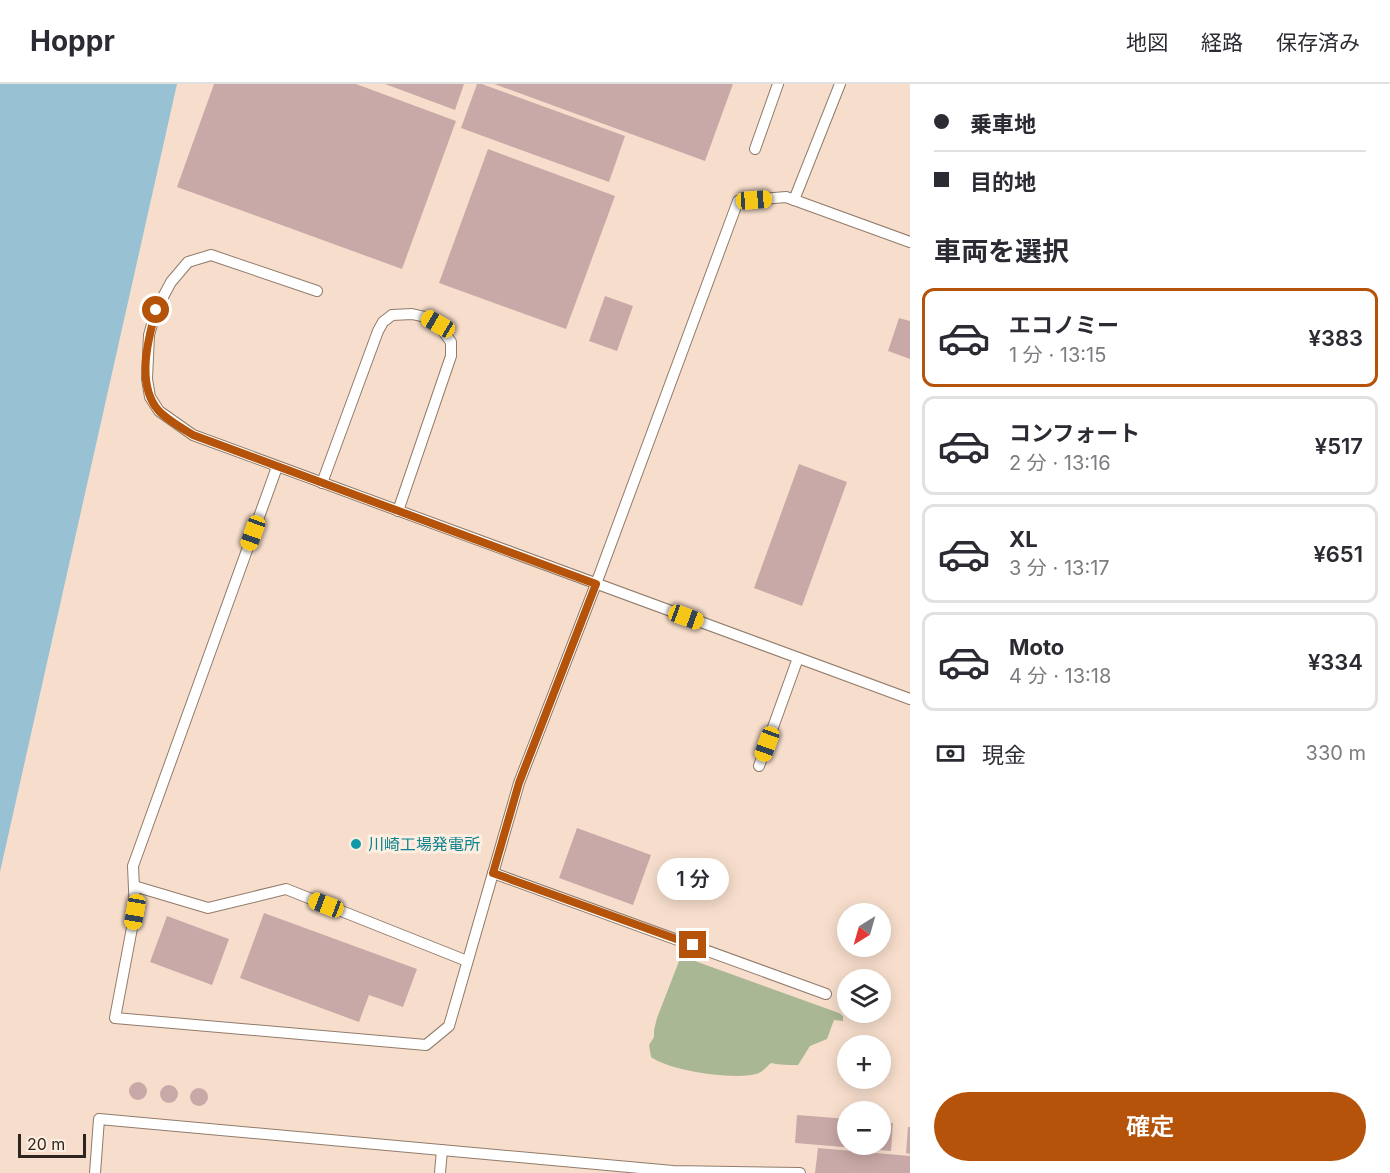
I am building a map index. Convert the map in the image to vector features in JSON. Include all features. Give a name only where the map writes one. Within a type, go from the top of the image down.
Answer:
[{"type":"lane","points":[[755,149],[778,84]]},
{"type":"lane","points":[[794,200],[840,84]]},
{"type":"lane","points":[[277,467],[133,866],[135,912],[115,1018],[426,1045],[449,1026],[519,783],[596,584],[738,201],[786,197],[910,242]]},
{"type":"lane","points":[[317,291],[211,255],[188,262],[171,282],[156,310],[149,335],[147,380],[150,397],[159,411],[193,435],[910,699]]},
{"type":"lane","points":[[322,483],[383,322],[393,315],[412,314],[426,317],[438,324],[451,342],[451,356],[398,511]]},
{"type":"lane","points":[[759,766],[798,658]]},
{"type":"lane","points":[[493,873],[826,994]]},
{"type":"lane","points":[[134,886],[208,908],[286,889],[467,961]]},
{"type":"lane","points":[[95,1173],[99,1119],[442,1150],[592,1168],[673,1172],[800,1173]]},
{"type":"lane","points":[[440,1173],[442,1150]]},
{"type":"green space","points":[[681,956],[837,1012],[837,1020],[834,1020],[827,1039],[810,1046],[798,1065],[771,1063],[763,1071],[746,1076],[718,1075],[687,1070],[651,1057],[649,1045],[654,1037],[657,1018]]},
{"type":"water","points":[[0,84],[177,84],[0,872]]},
{"type":"building","points":[[214,84],[356,84],[456,121],[402,269],[177,187]]},
{"type":"building","points":[[385,84],[464,84],[455,110]]},
{"type":"building","points":[[477,84],[625,136],[609,182],[461,128]]},
{"type":"building","points":[[494,84],[733,84],[705,161]]},
{"type":"building","points":[[488,149],[615,196],[566,329],[439,283]]},
{"type":"building","points":[[605,296],[633,306],[617,351],[589,341]]},
{"type":"building","points":[[899,318],[910,321],[910,359],[888,351]]},
{"type":"building","points":[[799,464],[847,482],[802,606],[754,588]]},
{"type":"building","points":[[577,828],[651,855],[633,905],[559,878]]},
{"type":"building","points":[[264,913],[417,969],[403,1007],[369,995],[359,1022],[240,978]]},
{"type":"building","points":[[167,916],[229,939],[212,985],[150,962]]},
{"type":"building","points":[[134,1082],[142,1082],[147,1087],[145,1098],[134,1100],[129,1095],[129,1087]]},
{"type":"building","points":[[165,1085],[173,1085],[178,1090],[176,1101],[165,1103],[160,1098],[160,1090]]},
{"type":"building","points":[[195,1088],[203,1088],[208,1093],[206,1104],[195,1106],[190,1101],[190,1093]]},
{"type":"building","points":[[797,1115],[837,1118],[837,1146],[795,1143]]},
{"type":"building","points":[[891,1123],[893,1123],[891,1151]]},
{"type":"building","points":[[908,1127],[910,1127],[910,1154],[906,1153]]},
{"type":"building","points":[[818,1148],[837,1150],[837,1155],[910,1156],[910,1173],[815,1173]]},
{"type":"place","name":"川崎工場発電所","points":[[356,844]]},
{"type":"route","points":[[156,310],[149,335],[147,358],[150,397],[159,411],[193,435],[596,584],[519,783],[493,873],[693,945]]}]
